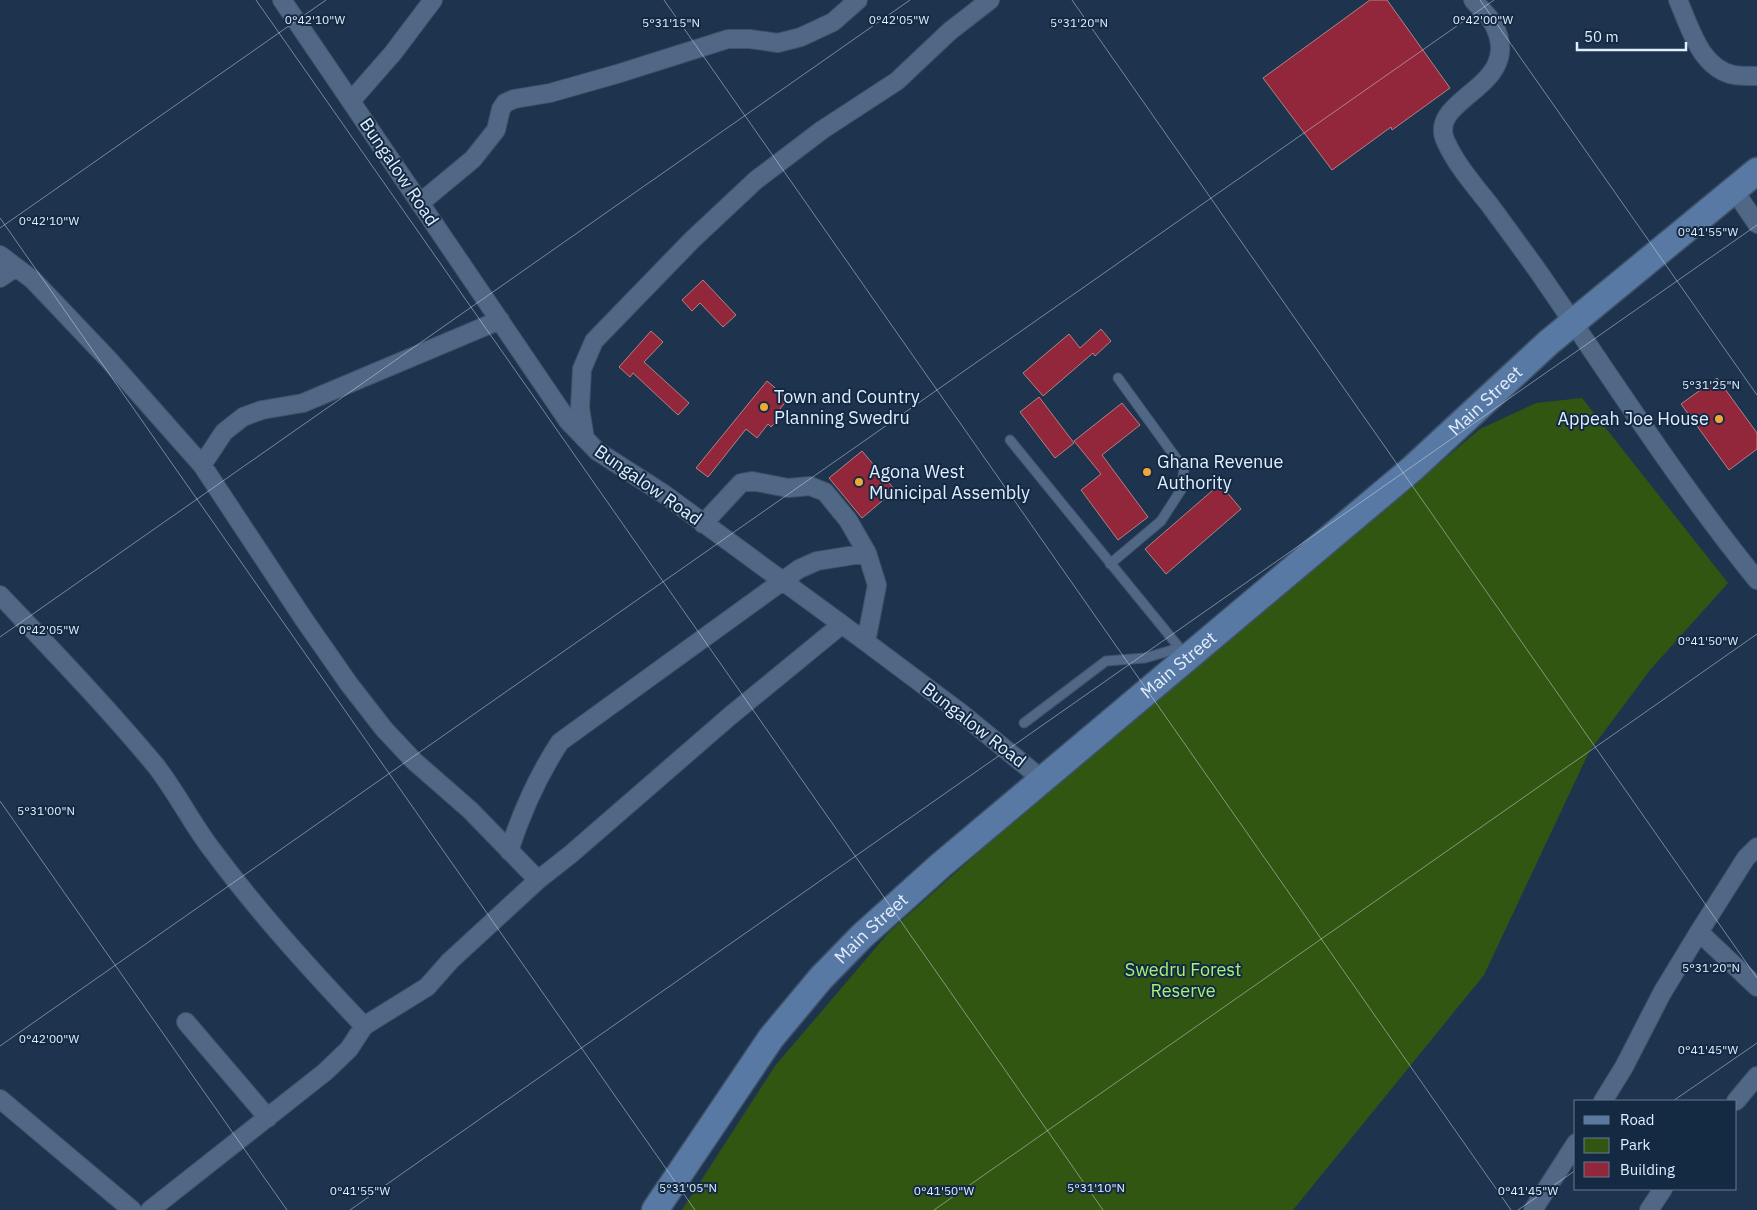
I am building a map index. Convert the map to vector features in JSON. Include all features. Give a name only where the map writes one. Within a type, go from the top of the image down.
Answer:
[{"type":"main road","name":"Main Street","points":[[655,1210],[771,1038],[821,978],[862,936],[933,872],[1043,780],[1183,653],[1259,600],[1413,468],[1548,343],[1574,324],[1757,171]]},
{"type":"street","name":"Bungalow Road","points":[[282,0],[568,421],[585,439],[597,451],[624,467],[866,642],[961,713],[1043,780]]},
{"type":"street","points":[[351,101],[393,53],[433,0]]},
{"type":"street","points":[[420,203],[473,159],[496,130],[501,109],[505,103],[514,99],[550,93],[617,74],[728,39],[750,39],[778,43],[800,37],[834,22],[858,0]]},
{"type":"street","points":[[1473,0],[1492,22],[1500,40],[1501,55],[1496,70],[1450,112],[1442,125],[1445,140],[1465,173],[1517,242],[1633,411],[1757,580]]},
{"type":"street","points":[[1678,0],[1698,47],[1713,64],[1733,75],[1757,76]]},
{"type":"street","points":[[585,439],[580,408],[582,369],[594,341],[692,240],[756,180],[822,130],[897,81],[983,2]]},
{"type":"street","points":[[1734,190],[1757,224]]},
{"type":"street","points":[[0,255],[33,280],[103,354],[202,465],[303,618],[384,728],[414,761],[470,810],[538,880]]},
{"type":"street","points":[[0,278],[15,268]]},
{"type":"street","points":[[202,465],[224,432],[243,417],[262,410],[303,402],[500,320]]},
{"type":"street","points":[[703,524],[741,483],[752,481],[788,488],[810,486],[825,492],[848,520],[867,552],[877,585],[866,642]]},
{"type":"street","points":[[509,850],[522,813],[540,772],[560,742],[799,570],[817,561],[867,552]]},
{"type":"street","points":[[0,595],[116,720],[151,761],[207,844],[240,887],[300,958],[364,1026]]},
{"type":"street","points":[[150,1210],[325,1072],[349,1049],[364,1026],[427,987],[450,961],[538,880],[571,854],[730,716],[841,625]]},
{"type":"street","points":[[1604,1100],[1624,1067],[1662,993],[1746,858],[1757,847]]},
{"type":"street","points":[[1699,932],[1757,988]]},
{"type":"street","points":[[186,1022],[268,1118]]},
{"type":"street","points":[[1737,1100],[1757,1076]]},
{"type":"street","points":[[0,1099],[132,1210]]},
{"type":"street","points":[[1533,1210],[1574,1146]]},
{"type":"street","points":[[1649,1210],[1662,1190]]},
{"type":"lane","points":[[1110,564],[1161,521],[1181,490],[1184,470],[1118,378]]},
{"type":"lane","points":[[1010,440],[1183,653]]},
{"type":"lane","points":[[1024,723],[1106,661],[1183,653]]},
{"type":"green space","name":"Swedru Forest Reserve","points":[[1582,398],[1728,583],[1650,670],[1589,752],[1484,975],[1293,1210],[682,1210],[775,1066],[890,931],[989,843],[1480,429],[1536,403]]},
{"type":"building","points":[[1370,0],[1387,0],[1450,88],[1392,130],[1391,127],[1332,170],[1263,78]]},
{"type":"building","points":[[703,280],[736,315],[723,327],[700,303],[692,311],[682,300]]},
{"type":"building","points":[[1101,329],[1111,341],[1095,356],[1093,353],[1043,396],[1023,373],[1069,334],[1080,348]]},
{"type":"building","points":[[651,331],[663,342],[644,362],[689,403],[678,415],[633,373],[630,377],[619,367]]},
{"type":"building","name":"Appeah Joe House","points":[[1717,378],[1757,433],[1757,449],[1729,470],[1681,404]]},
{"type":"building","name":"Town and Country Planning Swedru","points":[[767,381],[788,399],[775,415],[779,418],[771,427],[768,424],[757,438],[746,429],[708,477],[696,468]]},
{"type":"building","points":[[1039,397],[1074,443],[1055,458],[1020,412]]},
{"type":"building","points":[[1122,403],[1140,425],[1102,455],[1148,517],[1118,540],[1081,490],[1101,474],[1074,441]]},
{"type":"building","points":[[862,451],[895,490],[862,518],[829,478]]},
{"type":"building","points":[[1220,484],[1241,509],[1166,574],[1145,549]]},
{"type":"place","name":"Town and Country Planning Swedru","points":[[764,407]]},
{"type":"place","name":"Appeah Joe House","points":[[1719,419]]},
{"type":"place","name":"Ghana Revenue Authority","points":[[1147,472]]},
{"type":"place","name":"Agona West Municipal Assembly","points":[[859,482]]}]
